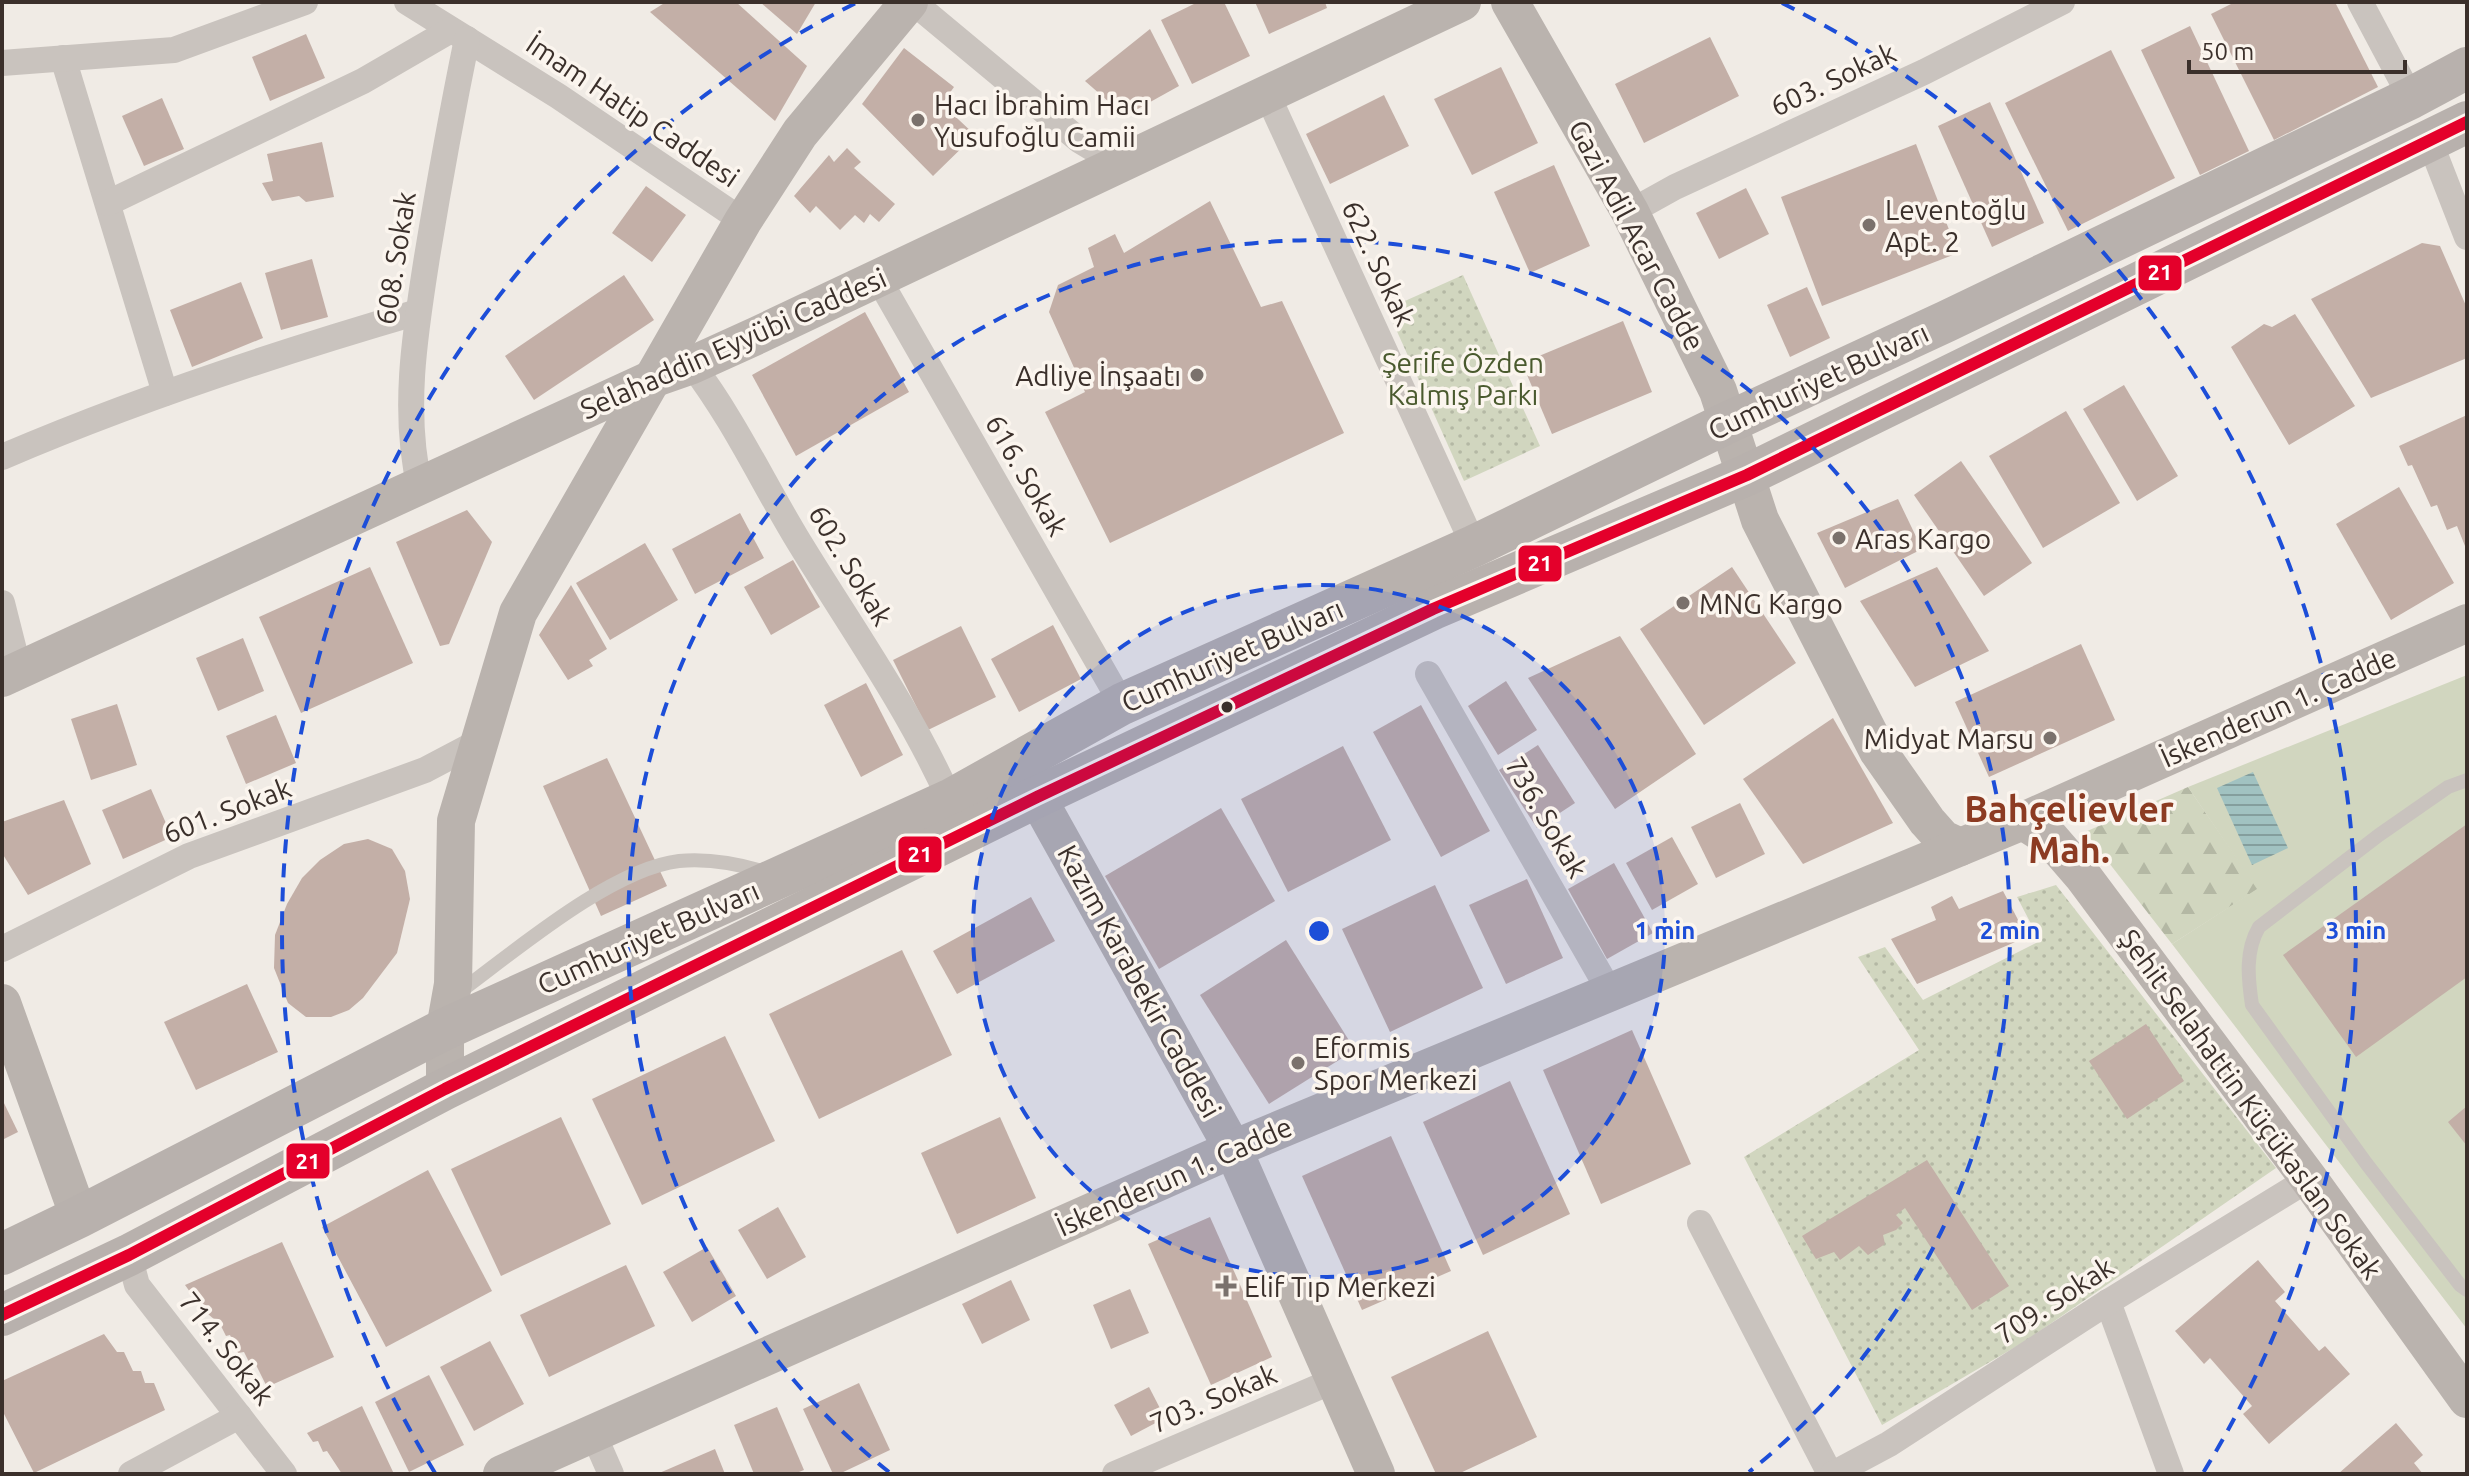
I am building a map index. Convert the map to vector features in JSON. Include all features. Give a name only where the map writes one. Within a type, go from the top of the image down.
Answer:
[{"type":"main road","name":"Cumhuriyet Bulvarı","points":[[2,1254],[79,1217],[448,1014],[781,877],[950,800],[1122,704],[1474,546],[2411,98],[2467,68]]},
{"type":"main road","name":"Cumhuriyet Bulvarı","points":[[2,1315],[129,1255],[445,1089],[1037,797],[1433,609],[1747,475],[2467,122]]},
{"type":"street","points":[[2,63],[174,50],[305,2]]},
{"type":"street","name":"İmam Hatip Caddesi","points":[[407,2],[558,96],[743,221]]},
{"type":"street","points":[[445,1089],[448,1014],[453,984],[456,821],[518,613],[743,221],[800,133],[911,2],[1079,140],[1119,164]]},
{"type":"street","name":"Selahaddin Eyyübi Caddesi","points":[[10,674],[652,379],[692,365],[1462,2]]},
{"type":"street","name":"Gazi Adil Acar Cadde","points":[[1510,2],[1630,212],[1718,391],[1747,475]]},
{"type":"street","name":"603. Sokak","points":[[1630,212],[1675,187],[1924,72],[2062,2]]},
{"type":"street","points":[[2360,2],[2411,98]]},
{"type":"street","points":[[108,203],[459,34]]},
{"type":"street","name":"608. Sokak","points":[[420,488],[412,454],[413,348],[459,34]]},
{"type":"street","points":[[63,58],[165,393]]},
{"type":"street","name":"622. Sokak","points":[[1267,94],[1474,546]]},
{"type":"street","points":[[2430,142],[2467,237]]},
{"type":"street","name":"616. Sokak","points":[[878,278],[1122,704]]},
{"type":"street","points":[[2,457],[86,421],[165,393],[309,344],[418,312]]},
{"type":"street","name":"602. Sokak","points":[[692,365],[715,395],[797,538],[931,757],[950,800]]},
{"type":"street","points":[[1747,475],[1760,520],[1878,751],[1927,821],[1943,839],[1960,847]]},
{"type":"street","points":[[2,603],[10,674]]},
{"type":"street","name":"İskenderun 1. Cadde","points":[[502,1474],[1233,1149],[2023,821],[2467,623]]},
{"type":"street","name":"736. Sokak","points":[[1428,674],[1610,992]]},
{"type":"street","name":"601. Sokak","points":[[2,949],[189,856],[425,770],[480,741]]},
{"type":"street","name":"Kazım Karabekir Caddesi","points":[[1037,797],[1233,1149],[1376,1474]]},
{"type":"street","name":"Şehit Selahattin Küçükaslan Sokak","points":[[2023,821],[2050,838],[2082,875],[2309,1179],[2467,1399]]},
{"type":"street","points":[[2,1003],[79,1217]]},
{"type":"street","name":"709. Sokak","points":[[1831,1474],[1889,1444],[2108,1302],[2309,1179]]},
{"type":"street","points":[[1700,1223],[1831,1474]]},
{"type":"street","name":"714. Sokak","points":[[129,1255],[137,1285],[284,1474]]},
{"type":"street","points":[[2108,1302],[2171,1474]]},
{"type":"street","name":"703. Sokak","points":[[1115,1474],[1335,1380]]},
{"type":"street","points":[[131,1474],[239,1416]]},
{"type":"street","points":[[593,1433],[611,1474]]},
{"type":"lane","points":[[2467,780],[2448,787],[2379,835],[2259,927],[2250,942],[2248,980],[2252,1005],[2375,1175],[2467,1290]]},
{"type":"lane","points":[[448,1014],[568,912],[626,878],[677,861],[737,863],[781,877]]},
{"type":"green space","name":"Şerife Özden Kalmış Parkı","points":[[1463,275],[1540,446],[1464,481],[1387,309]]},
{"type":"green space","points":[[2467,675],[2467,1329],[2172,944],[2257,889],[2188,787]]},
{"type":"green space","points":[[2188,787],[2258,889],[2172,944],[2085,832]]},
{"type":"green space","points":[[2056,885],[2276,1168],[2024,1342],[1882,1425],[1744,1157],[1919,1050],[1858,957],[1885,947],[1923,1000],[2040,941],[2017,897]]},
{"type":"water","points":[[2253,772],[2288,848],[2252,865],[2217,788]]},
{"type":"building","points":[[666,2],[736,2],[807,66],[775,121],[650,12]]},
{"type":"building","points":[[760,2],[816,2],[797,34]]},
{"type":"building","points":[[1198,2],[1224,2],[1250,56],[1192,84],[1161,20]]},
{"type":"building","points":[[1255,2],[1325,2],[1327,8],[1269,34]]},
{"type":"building","points":[[2235,2],[2335,2],[2378,87],[2274,140],[2211,14]]},
{"type":"building","points":[[2190,26],[2249,151],[2200,175],[2141,50]]},
{"type":"building","points":[[1150,29],[1179,86],[1125,116],[1085,81]]},
{"type":"building","points":[[306,34],[325,78],[270,101],[252,57]]},
{"type":"building","points":[[1710,37],[1739,96],[1644,143],[1615,84]]},
{"type":"building","name":"Hacı İbrahim Hacı Yusufoğlu Camii","points":[[904,48],[954,87],[942,104],[975,135],[933,176],[862,104]]},
{"type":"building","points":[[2111,50],[2175,178],[2068,231],[2005,103]]},
{"type":"building","points":[[1501,67],[1538,143],[1472,175],[1434,99]]},
{"type":"building","points":[[1384,95],[1409,146],[1330,184],[1306,134]]},
{"type":"building","points":[[162,98],[184,149],[144,166],[122,116]]},
{"type":"building","points":[[1990,102],[2044,223],[1992,247],[1938,126]]},
{"type":"building","points":[[322,142],[334,197],[306,202],[299,196],[272,201],[262,183],[273,181],[267,154]]},
{"type":"building","name":"Leventoğlu Apt. 2","points":[[1916,144],[1958,253],[1822,306],[1781,197]]},
{"type":"building","points":[[847,148],[861,162],[854,168],[895,204],[879,222],[870,214],[864,223],[855,215],[840,230],[816,206],[810,213],[794,196],[829,155],[834,162]]},
{"type":"building","points":[[1554,165],[1590,246],[1530,273],[1494,192]]},
{"type":"building","points":[[646,186],[686,215],[652,262],[612,233]]},
{"type":"building","points":[[1746,188],[1769,234],[1719,259],[1696,213]]},
{"type":"building","name":"Adliye İnşaatı","points":[[1210,201],[1261,307],[1282,301],[1344,433],[1110,543],[1045,412],[1085,392],[1049,312],[1058,285],[1094,267],[1088,248],[1115,234],[1124,253]]},
{"type":"building","points":[[2422,243],[2440,246],[2467,308],[2467,358],[2371,398],[2311,299]]},
{"type":"building","points":[[312,259],[328,317],[281,330],[265,273]]},
{"type":"building","points":[[624,275],[654,320],[534,400],[505,356]]},
{"type":"building","points":[[241,282],[263,338],[192,367],[170,310]]},
{"type":"building","points":[[1807,287],[1830,338],[1790,357],[1767,305]]},
{"type":"building","points":[[865,312],[909,392],[796,456],[752,375]]},
{"type":"building","points":[[2295,314],[2355,406],[2289,445],[2231,347],[2264,324],[2272,327]]},
{"type":"building","points":[[1623,321],[1652,392],[1552,434],[1522,363]]},
{"type":"building","points":[[2124,385],[2178,476],[2137,501],[2083,409]]},
{"type":"building","points":[[2066,411],[2120,503],[2043,548],[1989,456]]},
{"type":"building","points":[[2467,415],[2467,551],[2457,526],[2447,530],[2437,505],[2431,507],[2412,465],[2408,466],[2399,446]]},
{"type":"building","points":[[1961,461],[2032,563],[1984,596],[1914,495]]},
{"type":"building","points":[[2399,487],[2454,583],[2391,620],[2336,524]]},
{"type":"building","points":[[1898,499],[1922,549],[1845,588],[1817,533]]},
{"type":"building","points":[[467,510],[492,542],[449,644],[440,646],[396,542]]},
{"type":"building","points":[[740,513],[764,558],[695,594],[672,549]]},
{"type":"building","points":[[645,543],[678,600],[610,640],[576,583]]},
{"type":"building","points":[[793,560],[820,607],[771,635],[744,587]]},
{"type":"building","points":[[370,567],[413,663],[301,713],[259,617]]},
{"type":"building","points":[[1732,567],[1796,663],[1704,725],[1640,629]]},
{"type":"building","points":[[1937,567],[1989,651],[1915,687],[1860,601]]},
{"type":"building","points":[[571,585],[607,649],[589,660],[593,666],[568,680],[539,635]]},
{"type":"building","points":[[1053,625],[1081,679],[1019,712],[991,659]]},
{"type":"building","points":[[961,626],[996,697],[928,730],[893,660]]},
{"type":"building","points":[[1620,636],[1696,754],[1615,809],[1528,678]]},
{"type":"building","points":[[243,638],[264,691],[218,711],[196,658]]},
{"type":"building","points":[[2081,644],[2115,720],[1989,777],[1955,702]]},
{"type":"building","points":[[1506,681],[1537,730],[1498,755],[1468,706]]},
{"type":"building","points":[[866,683],[903,755],[861,777],[824,705]]},
{"type":"building","points":[[117,704],[137,765],[91,780],[71,719]]},
{"type":"building","points":[[1421,705],[1490,831],[1441,857],[1373,732]]},
{"type":"building","points":[[276,715],[296,763],[246,784],[226,736]]},
{"type":"building","points":[[1833,718],[1893,823],[1803,864],[1743,779]]},
{"type":"building","points":[[1538,745],[1575,803],[1537,828],[1499,770]]},
{"type":"building","points":[[1343,746],[1391,840],[1288,892],[1241,799]]},
{"type":"building","points":[[607,758],[667,886],[601,916],[543,786]]},
{"type":"building","points":[[151,789],[172,837],[123,859],[102,810]]},
{"type":"building","points":[[64,800],[91,864],[28,895],[2,853],[2,822]]},
{"type":"building","points":[[1740,803],[1765,854],[1716,878],[1691,827]]},
{"type":"building","points":[[1221,808],[1275,901],[1159,969],[1105,876]]},
{"type":"building","points":[[2467,824],[2467,977],[2356,1057],[2283,955]]},
{"type":"building","points":[[1672,837],[1698,884],[1652,910],[1626,863]]},
{"type":"building","points":[[368,839],[392,849],[405,871],[410,899],[397,953],[363,998],[349,1010],[331,1017],[306,1017],[288,1003],[274,968],[275,935],[287,904],[302,878],[320,860],[344,844]]},
{"type":"building","points":[[1614,863],[1653,933],[1607,959],[1568,889]]},
{"type":"building","points":[[1527,879],[1563,958],[1506,984],[1469,905]]},
{"type":"building","points":[[1435,885],[1483,988],[1390,1032],[1342,929]]},
{"type":"building","points":[[2003,891],[2027,937],[1917,984],[1891,939],[1936,920],[1931,907],[1952,896],[1959,909]]},
{"type":"building","points":[[1031,897],[1055,941],[957,994],[933,951]]},
{"type":"building","points":[[1286,940],[1355,1050],[1269,1104],[1200,995]]},
{"type":"building","points":[[902,950],[952,1055],[819,1119],[769,1014]]},
{"type":"building","points":[[247,984],[278,1052],[196,1090],[164,1022]]},
{"type":"building","points":[[2146,1024],[2184,1081],[2127,1119],[2089,1061]]},
{"type":"building","points":[[1632,1030],[1691,1164],[1601,1204],[1543,1070]]},
{"type":"building","points":[[725,1036],[775,1141],[642,1205],[592,1099]]},
{"type":"building","points":[[1510,1081],[1570,1214],[1483,1255],[1423,1122]]},
{"type":"building","points":[[2,1099],[18,1132],[2,1140]]},
{"type":"building","points":[[2467,1106],[2467,1146],[2448,1122]]},
{"type":"building","points":[[561,1117],[611,1224],[501,1276],[451,1169]]},
{"type":"building","points":[[1000,1117],[1036,1198],[957,1234],[921,1153]]},
{"type":"building","points":[[1391,1136],[1451,1271],[1362,1310],[1302,1176]]},
{"type":"building","points":[[1927,1160],[2009,1286],[1972,1310],[1905,1208],[1896,1215],[1903,1223],[1896,1230],[1883,1235],[1885,1244],[1868,1255],[1859,1246],[1840,1260],[1834,1252],[1816,1259],[1802,1236]]},
{"type":"building","points":[[428,1170],[492,1291],[386,1347],[322,1227]]},
{"type":"building","points":[[778,1207],[806,1257],[767,1279],[738,1230]]},
{"type":"building","points":[[1210,1217],[1272,1357],[1211,1385],[1148,1244]]},
{"type":"building","points":[[282,1242],[334,1357],[267,1387],[256,1365],[252,1368],[244,1352],[238,1353],[230,1335],[226,1336],[220,1324],[203,1310],[185,1285]]},
{"type":"building","points":[[707,1247],[736,1296],[692,1322],[663,1272]]},
{"type":"building","points":[[2258,1260],[2285,1292],[2275,1301],[2319,1351],[2325,1346],[2350,1374],[2269,1444],[2243,1414],[2252,1406],[2210,1358],[2204,1364],[2175,1331]]},
{"type":"building","points":[[626,1265],[655,1326],[549,1377],[520,1315]]},
{"type":"building","points":[[1011,1280],[1030,1320],[982,1344],[962,1304]]},
{"type":"building","points":[[1130,1289],[1149,1333],[1111,1349],[1093,1305]]},
{"type":"building","points":[[1488,1331],[1537,1437],[1458,1474],[1436,1474],[1391,1377]]},
{"type":"building","points":[[104,1334],[117,1352],[124,1352],[133,1371],[141,1371],[145,1383],[154,1383],[165,1410],[34,1473],[2,1410],[2,1381]]},
{"type":"building","points":[[490,1341],[524,1404],[474,1431],[440,1367]]},
{"type":"building","points":[[429,1375],[464,1445],[409,1472],[375,1402]]},
{"type":"building","points":[[859,1383],[890,1450],[833,1474],[803,1409]]},
{"type":"building","points":[[1149,1387],[1165,1418],[1131,1436],[1114,1405]]},
{"type":"building","points":[[362,1406],[394,1474],[342,1474],[327,1451],[323,1452],[318,1441],[313,1442],[307,1433]]},
{"type":"building","points":[[777,1407],[804,1470],[794,1474],[754,1474],[734,1425]]},
{"type":"building","points":[[2396,1423],[2423,1455],[2414,1463],[2423,1474],[2338,1474]]},
{"type":"building","points":[[715,1449],[725,1474],[657,1474]]},
{"type":"transit line","name":"21","points":[[2,1315],[129,1255],[445,1089],[1037,797],[1433,609],[1747,475],[2467,122]]},
{"type":"place","name":"Hacı İbrahim Hacı Yusufoğlu Camii","points":[[918,120]]},
{"type":"place","name":"Leventoğlu Apt. 2","points":[[1869,225]]},
{"type":"place","name":"Adliye İnşaatı","points":[[1197,375]]},
{"type":"place","name":"Aras Kargo","points":[[1839,538]]},
{"type":"place","name":"MNG Kargo","points":[[1683,603]]},
{"type":"place","name":"Midyat Marsu","points":[[2050,738]]},
{"type":"place","name":"Eformis Spor Merkezi","points":[[1298,1063]]},
{"type":"place","name":"Elif Tıp Merkezi","points":[[1226,1286]]},
{"type":"district","name":"Bahçelievler Mah.","points":[[2069,828]]}]
